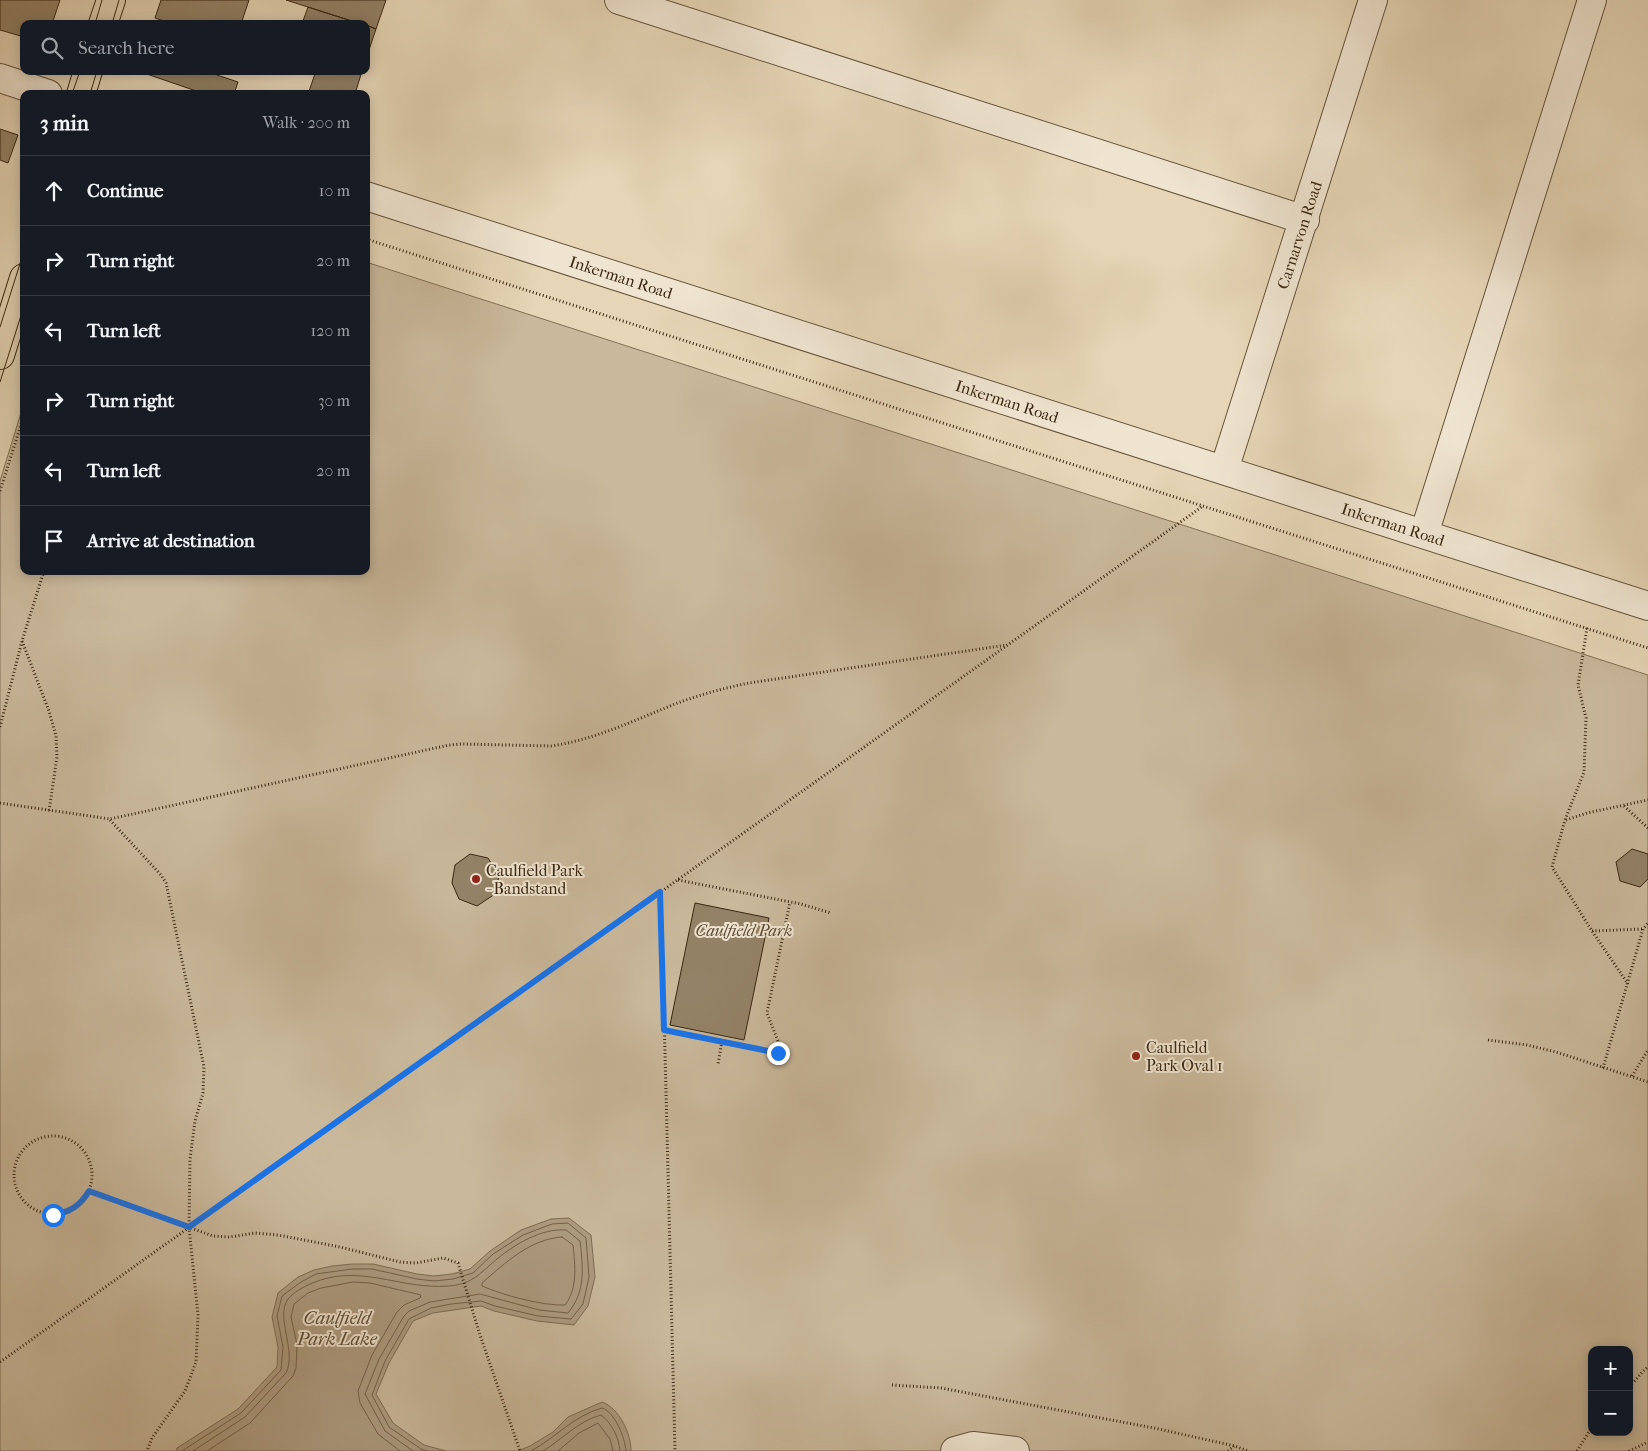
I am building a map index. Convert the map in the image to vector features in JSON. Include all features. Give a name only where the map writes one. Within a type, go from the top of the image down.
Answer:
[{"type":"main road","points":[[104,20],[111,0]]},
{"type":"main road","points":[[82,90],[87,75]]},
{"type":"main road","points":[[0,355],[20,291]]},
{"type":"street","points":[[619,0],[1305,220]]},
{"type":"street","name":"Carnarvon Road","points":[[1224,470],[1305,220],[1373,0]]},
{"type":"street","points":[[1424,534],[1592,0]]},
{"type":"street","points":[[0,78],[36,90]]},
{"type":"street","name":"Inkerman Road","points":[[370,197],[1648,606]]},
{"type":"street","points":[[955,1451],[973,1446],[1015,1451]]},
{"type":"path","points":[[370,240],[1648,648]]},
{"type":"path","points":[[0,491],[20,428]]},
{"type":"path","points":[[0,1362],[1203,506]]},
{"type":"path","points":[[0,727],[22,641],[43,575]]},
{"type":"path","points":[[1587,628],[1578,685],[1586,718],[1584,772],[1565,820],[1552,867],[1628,984]]},
{"type":"path","points":[[22,641],[49,711],[56,736],[57,757],[49,811]]},
{"type":"path","points":[[0,803],[110,820],[449,745],[551,746],[563,744],[628,724],[677,703],[749,682],[1008,645]]},
{"type":"path","points":[[1565,820],[1587,813],[1648,800]]},
{"type":"path","points":[[1623,805],[1648,828]]},
{"type":"path","points":[[110,820],[161,875],[166,883],[202,1056],[204,1080],[203,1093],[195,1121],[190,1159],[189,1227],[198,1307],[196,1362],[185,1391],[152,1438],[148,1451]]},
{"type":"path","points":[[678,880],[831,912]]},
{"type":"path","points":[[660,892],[675,1451]]},
{"type":"path","points":[[664,1030],[778,1053],[780,1046],[767,1013],[790,902]]},
{"type":"path","points":[[1603,1068],[1643,929],[1648,923]]},
{"type":"path","points":[[1592,931],[1643,929]]},
{"type":"path","points":[[1488,1040],[1527,1045],[1556,1052],[1648,1082]]},
{"type":"path","points":[[718,1064],[722,1041]]},
{"type":"path","points":[[1632,1076],[1648,1050]]},
{"type":"path","points":[[59,1136],[72,1140],[83,1149],[90,1161],[93,1174],[89,1191],[77,1207],[53,1215],[41,1213],[30,1207],[22,1198],[15,1181],[16,1163],[22,1151],[33,1142],[45,1137],[59,1136]]},
{"type":"path","points":[[89,1191],[213,1236],[230,1237],[255,1233],[278,1235],[340,1247],[400,1262],[416,1263],[443,1258],[458,1264],[520,1451]]},
{"type":"path","points":[[1633,1383],[1640,1373],[1648,1367]]},
{"type":"path","points":[[892,1385],[941,1388],[1154,1428],[1234,1446],[1248,1451]]},
{"type":"path","points":[[1577,1451],[1588,1433]]},
{"type":"path","points":[[1629,1451],[1648,1442]]},
{"type":"path","points":[[1228,1451],[1234,1446]]},
{"type":"green space","name":"Caulfield Park","points":[[370,263],[1648,675],[1648,1451],[0,1451],[0,481],[20,416],[20,575],[370,575]]},
{"type":"water","name":"Caulfield Park Lake","points":[[569,1218],[591,1235],[595,1277],[588,1306],[574,1325],[537,1321],[481,1306],[433,1313],[413,1321],[389,1363],[376,1394],[393,1423],[424,1445],[446,1451],[176,1451],[177,1448],[238,1409],[277,1367],[278,1347],[272,1317],[278,1293],[298,1277],[314,1270],[352,1264],[373,1264],[434,1276],[452,1274],[470,1269],[490,1251],[521,1230],[551,1219]]},
{"type":"water","points":[[602,1402],[619,1415],[629,1437],[631,1451],[518,1451],[553,1432],[568,1417]]},
{"type":"building","points":[[0,0],[60,0],[53,20],[20,20],[20,36],[0,30]]},
{"type":"building","points":[[161,0],[249,0],[242,20],[161,20],[155,18]]},
{"type":"building","points":[[286,0],[386,0],[376,29],[370,27],[370,20],[348,20]]},
{"type":"building","points":[[308,7],[349,20],[303,20]]},
{"type":"building","points":[[370,27],[376,29],[370,47]]},
{"type":"building","points":[[150,75],[217,75],[238,82],[235,90],[193,90]]},
{"type":"building","points":[[315,75],[361,75],[356,90],[309,90]]},
{"type":"building","points":[[0,129],[18,135],[8,163],[0,160]]},
{"type":"building","points":[[1632,849],[1648,854],[1648,879],[1640,887],[1620,881],[1616,862]]},
{"type":"building","name":"Caulfield Park - Bandstand","points":[[470,854],[488,858],[499,876],[495,894],[477,906],[459,899],[452,883],[455,865]]},
{"type":"building","points":[[695,903],[769,918],[744,1040],[670,1025]]},
{"type":"tram line","points":[[96,20],[102,0]]},
{"type":"tram line","points":[[113,20],[119,0]]},
{"type":"tram line","points":[[73,90],[79,75]]},
{"type":"tram line","points":[[91,90],[96,75]]},
{"type":"tram line","points":[[0,327],[20,264]]},
{"type":"tram line","points":[[0,382],[20,319]]},
{"type":"place","name":"Caulfield Park - Bandstand","points":[[476,879]]},
{"type":"place","name":"Caulfield Park Oval 1","points":[[1136,1056]]},
{"type":"route","points":[[53,1215],[77,1207],[89,1191],[189,1227],[660,892],[664,1030],[778,1053]]}]
